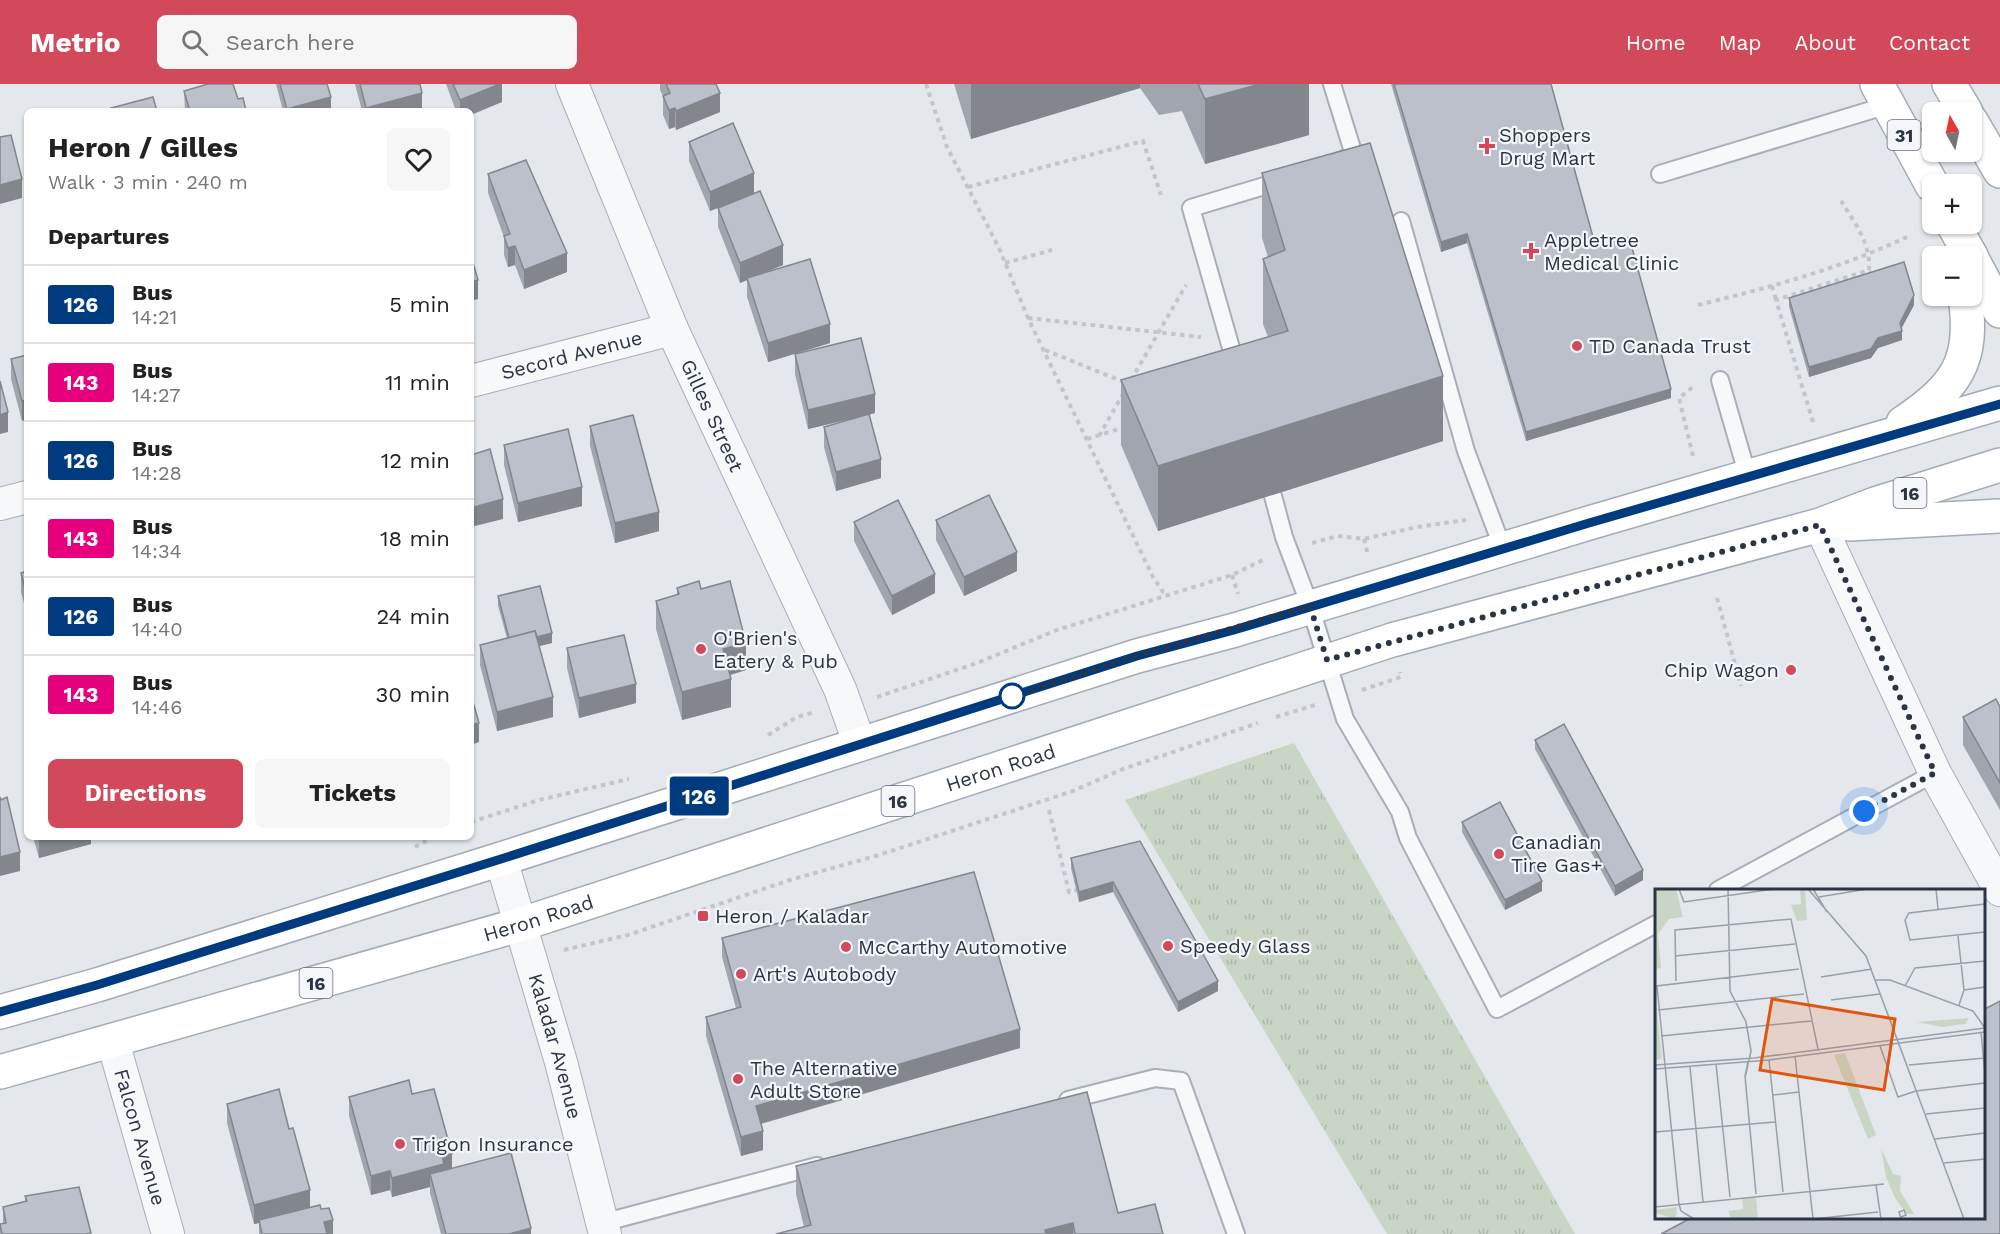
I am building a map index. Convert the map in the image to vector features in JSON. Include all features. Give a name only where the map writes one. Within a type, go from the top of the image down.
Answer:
[{"type":"main road","points":[[1949,84],[1960,102]]},
{"type":"main road","name":"31","points":[[1883,94],[1926,174]]},
{"type":"main road","points":[[1982,140],[2000,171]]},
{"type":"main road","points":[[1982,277],[2000,311]]},
{"type":"main road","points":[[1881,439],[1925,409],[1954,380],[1966,345],[1965,306]]},
{"type":"main road","points":[[0,1012],[97,985],[501,859],[1137,656],[2000,404]]},
{"type":"main road","name":"Heron Road","points":[[0,1072],[113,1042],[519,925],[1327,660],[1820,525],[1875,504],[2000,465]]},
{"type":"main road","points":[[1820,525],[2000,516]]},
{"type":"street","name":"Gilles Street","points":[[572,84],[672,329],[840,689],[861,745]]},
{"type":"street","name":"Secord Avenue","points":[[474,380],[672,329]]},
{"type":"street","points":[[0,504],[24,498]]},
{"type":"street","points":[[1820,525],[1935,773],[2000,890]]},
{"type":"street","name":"Kaladar Avenue","points":[[501,859],[561,1062],[604,1229]]},
{"type":"street","name":"Falcon Avenue","points":[[113,1042],[168,1234]]},
{"type":"lane","points":[[1324,167],[1354,154],[1332,84]]},
{"type":"lane","points":[[1660,174],[1883,94]]},
{"type":"lane","points":[[1241,383],[1191,208],[1292,178]]},
{"type":"lane","points":[[1401,221],[1466,451],[1503,549]]},
{"type":"lane","points":[[1720,381],[1748,477]]},
{"type":"lane","points":[[1273,496],[1284,537],[1310,606],[1345,718],[1400,812],[1408,838],[1497,1009],[1655,925]]},
{"type":"lane","points":[[1722,889],[1935,773]]},
{"type":"lane","points":[[1051,1105],[1155,1078],[1181,1081],[1236,1234]]},
{"type":"lane","points":[[604,1229],[830,1162]]},
{"type":"path","points":[[926,84],[939,129],[1005,262],[1028,318],[1153,577],[1162,592],[1169,596]]},
{"type":"path","points":[[968,187],[1143,141],[1161,195]]},
{"type":"path","points":[[1776,300],[1869,270],[1870,255],[1858,228],[1840,201]]},
{"type":"path","points":[[1698,304],[1772,286],[1870,255],[1907,237]]},
{"type":"path","points":[[1005,262],[1052,250]]},
{"type":"path","points":[[1098,436],[1188,282]]},
{"type":"path","points":[[1772,286],[1815,429]]},
{"type":"path","points":[[1028,318],[1204,338]]},
{"type":"path","points":[[1044,350],[1139,387]]},
{"type":"path","points":[[1694,460],[1679,398],[1701,380]]},
{"type":"path","points":[[1087,439],[1133,425]]},
{"type":"path","points":[[1305,545],[1338,536],[1364,539]]},
{"type":"path","points":[[872,699],[977,663],[1057,630],[1232,575],[1269,557]]},
{"type":"path","points":[[1232,575],[1242,603]]},
{"type":"path","points":[[1718,598],[1741,686]]},
{"type":"path","points":[[1377,685],[1401,677]]},
{"type":"path","points":[[1270,719],[1303,709]]},
{"type":"path","points":[[759,740],[797,717],[814,712]]},
{"type":"path","points":[[571,948],[628,935],[798,878],[879,855],[1073,791],[1123,769],[1259,723]]},
{"type":"path","points":[[474,821],[539,800],[639,777]]},
{"type":"path","points":[[1049,810],[1069,892],[1077,890]]},
{"type":"green space","points":[[1294,743],[1575,1234],[1387,1234],[1125,800]]},
{"type":"building","points":[[208,84],[233,84],[238,99],[243,98],[245,108],[189,108],[184,91]]},
{"type":"building","points":[[280,84],[327,84],[331,97],[287,108]]},
{"type":"building","points":[[360,84],[420,84],[422,93],[366,108]]},
{"type":"building","points":[[453,84],[500,84],[460,100]]},
{"type":"building","points":[[666,84],[716,84],[720,93],[676,111],[675,108],[669,110],[663,96],[670,93]]},
{"type":"building","points":[[1198,84],[1260,84],[1205,99]]},
{"type":"building","points":[[1394,84],[1551,84],[1596,248],[1629,237],[1671,389],[1526,432],[1467,234],[1441,242]]},
{"type":"building","points":[[153,97],[156,108],[111,108]]},
{"type":"building","points":[[733,123],[754,173],[710,192],[689,142]]},
{"type":"building","points":[[11,135],[22,179],[0,185],[0,137]]},
{"type":"building","points":[[1370,143],[1443,376],[1158,466],[1121,380],[1288,331],[1263,259],[1285,250],[1262,173]]},
{"type":"building","points":[[526,160],[567,253],[524,270],[515,246],[508,248],[504,236],[510,234],[488,174]]},
{"type":"building","points":[[760,191],[783,245],[740,263],[718,208]]},
{"type":"building","points":[[810,259],[830,324],[768,343],[747,278]]},
{"type":"building","points":[[1904,262],[1914,295],[1900,323],[1902,331],[1878,338],[1871,349],[1809,367],[1789,298]]},
{"type":"building","points":[[474,266],[478,280],[474,281]]},
{"type":"building","points":[[861,338],[875,394],[808,410],[795,354]]},
{"type":"building","points":[[24,356],[24,401],[22,401],[11,359]]},
{"type":"building","points":[[0,381],[8,412],[0,415]]},
{"type":"building","points":[[869,414],[881,459],[836,472],[824,427]]},
{"type":"building","points":[[633,415],[659,512],[615,523],[590,426]]},
{"type":"building","points":[[568,429],[582,487],[518,503],[504,445]]},
{"type":"building","points":[[490,449],[503,499],[474,507],[474,454]]},
{"type":"building","points":[[989,495],[1017,552],[964,577],[936,520]]},
{"type":"building","points":[[898,500],[935,574],[892,596],[854,522]]},
{"type":"building","name":"O'Brien's Eatery & Pub","points":[[699,581],[701,589],[730,581],[746,643],[723,649],[731,679],[682,692],[656,601],[679,594],[677,588]]},
{"type":"building","points":[[540,586],[552,633],[537,637],[535,631],[509,638],[498,596]]},
{"type":"building","points":[[535,631],[553,697],[497,712],[480,645]]},
{"type":"building","points":[[624,635],[636,684],[579,698],[567,648]]},
{"type":"building","points":[[1996,699],[2000,707],[2000,783],[1963,717]]},
{"type":"building","points":[[474,706],[479,723],[474,724]]},
{"type":"building","points":[[1564,724],[1643,870],[1615,886],[1535,740]]},
{"type":"building","points":[[0,797],[1,800],[7,797],[20,852],[0,857]]},
{"type":"building","points":[[1500,802],[1542,881],[1505,900],[1462,822]]},
{"type":"building","name":"Speedy Glass","points":[[1140,841],[1218,981],[1178,1002],[1113,882],[1079,892],[1071,858]]},
{"type":"building","points":[[974,872],[1020,1029],[756,1106],[763,1131],[741,1137],[706,1017],[741,1007],[722,938]]},
{"type":"building","points":[[2000,1001],[2000,1234],[1661,1234],[1689,1219],[1985,1219],[1985,1009]]},
{"type":"building","name":"Trigon Insurance","points":[[409,1080],[412,1094],[434,1089],[452,1154],[442,1156],[444,1164],[392,1178],[390,1171],[371,1176],[349,1097]]},
{"type":"building","points":[[279,1089],[289,1129],[293,1128],[310,1190],[254,1205],[227,1104]]},
{"type":"building","points":[[1087,1092],[1118,1213],[1155,1204],[1163,1234],[1075,1234],[1073,1223],[1045,1230],[1046,1234],[776,1234],[811,1225],[796,1166]]},
{"type":"building","points":[[511,1153],[531,1228],[509,1234],[446,1234],[430,1174]]},
{"type":"building","points":[[79,1187],[91,1233],[2,1234],[0,1224],[6,1223],[3,1207],[27,1201],[25,1196]]},
{"type":"building","points":[[320,1205],[321,1209],[329,1208],[333,1220],[324,1222],[327,1234],[262,1234],[259,1220]]},
{"type":"bus line","name":"126","points":[[0,1012],[97,985],[501,859],[1137,656],[1234,630],[1589,523],[2000,404]]},
{"type":"place","name":"Shoppers Drug Mart","points":[[1487,146]]},
{"type":"place","name":"Appletree Medical Clinic","points":[[1531,251]]},
{"type":"place","name":"TD Canada Trust","points":[[1577,346]]},
{"type":"place","name":"O'Brien's Eatery & Pub","points":[[701,649]]},
{"type":"place","name":"Chip Wagon","points":[[1791,670]]},
{"type":"place","name":"Canadian Tire Gas+","points":[[1499,854]]},
{"type":"place","name":"Heron / Kaladar","points":[[703,916]]},
{"type":"place","name":"Speedy Glass","points":[[1168,946]]},
{"type":"place","name":"McCarthy Automotive","points":[[846,947]]},
{"type":"place","name":"Art's Autobody","points":[[741,974]]},
{"type":"place","name":"The Alternative Adult Store","points":[[738,1079]]},
{"type":"place","name":"Trigon Insurance","points":[[400,1144]]},
{"type":"route","points":[[1012,696],[1007,698],[1137,656],[1234,630],[1310,606],[1327,660],[1392,640],[1820,525],[1935,773],[1864,811]]}]
